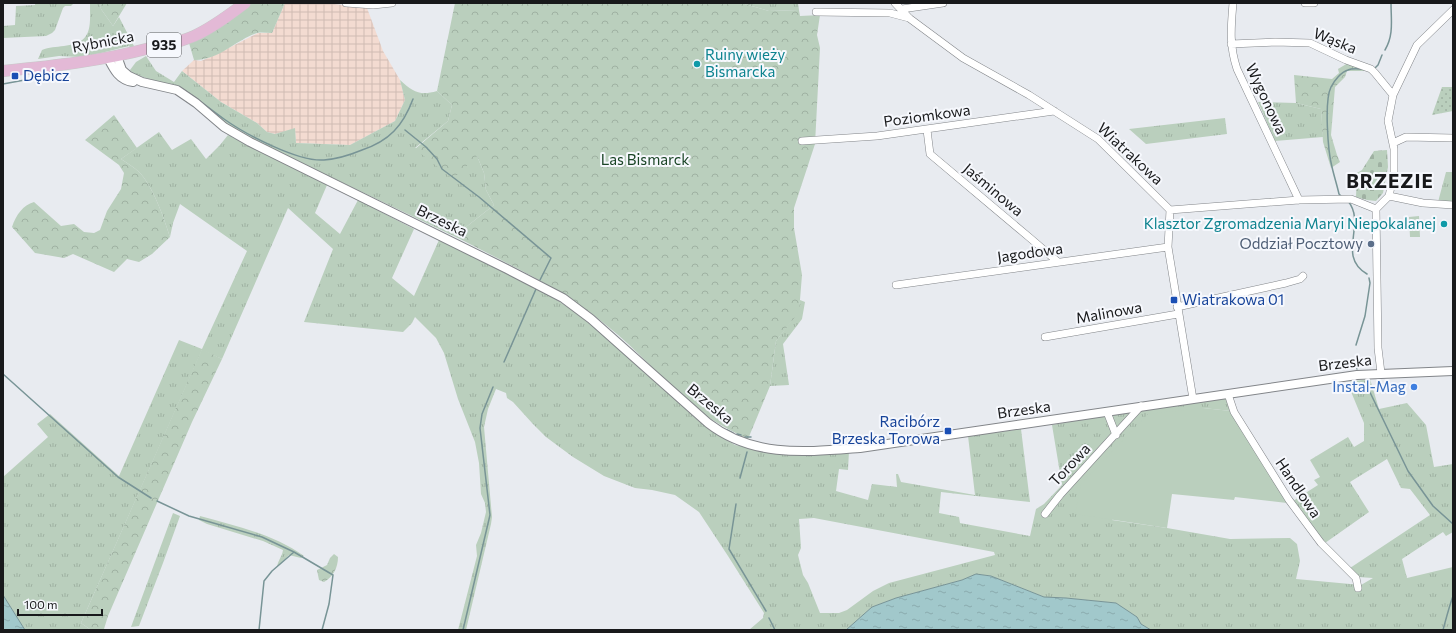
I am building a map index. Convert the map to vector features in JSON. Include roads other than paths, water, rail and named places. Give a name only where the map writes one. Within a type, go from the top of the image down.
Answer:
[{"type":"main road","name":"Rybnicka","points":[[3,71],[113,57],[189,38],[219,21],[245,3]]},
{"type":"street","points":[[346,3],[373,5],[392,3]]},
{"type":"street","points":[[890,13],[895,3]]},
{"type":"street","name":"Wiatrakowa","points":[[895,3],[909,18],[963,58],[1017,88],[1098,139],[1170,210]]},
{"type":"street","points":[[902,9],[943,3]]},
{"type":"street","name":"Wygonowa","points":[[1233,3],[1231,44],[1232,55],[1299,200]]},
{"type":"street","points":[[1305,3],[1314,3]]},
{"type":"street","points":[[1381,373],[1378,348],[1376,210],[1389,196],[1394,173],[1395,162],[1393,143],[1388,121],[1393,95],[1418,45],[1453,10]]},
{"type":"street","name":"Wiatrakowa","points":[[816,12],[890,13],[909,18]]},
{"type":"street","name":"Wąska","points":[[1231,44],[1275,42],[1310,43],[1346,60],[1370,69],[1393,95]]},
{"type":"street","name":"Brzeska","points":[[113,57],[115,72],[121,78],[132,82],[142,82],[177,90],[196,103],[224,127],[250,142],[563,298],[591,319],[708,423],[727,436],[766,449],[789,451],[878,446],[1349,376],[1381,373],[1453,371]]},
{"type":"street","name":"Poziomkowa","points":[[802,141],[877,136],[1054,111]]},
{"type":"street","name":"Jaśminowa","points":[[927,130],[930,154],[1058,262]]},
{"type":"street","points":[[1393,143],[1406,137],[1453,138]]},
{"type":"street","points":[[1389,196],[1423,203],[1453,206]]},
{"type":"street","points":[[1193,399],[1168,247],[1170,210],[1299,200],[1351,199],[1376,210]]},
{"type":"street","name":"Jagodowa","points":[[896,285],[1168,247]]},
{"type":"street","name":"Malinowa","points":[[1045,337],[1178,311],[1286,283],[1300,279],[1303,276]]},
{"type":"street","name":"Handlowa","points":[[1228,394],[1234,412],[1289,500],[1321,543],[1356,578],[1358,588]]},
{"type":"street","name":"Torowa","points":[[1045,514],[1060,495],[1141,406]]},
{"type":"street","points":[[1107,412],[1116,435]]},
{"type":"water","points":[[976,574],[991,576],[1044,597],[1116,603],[1137,617],[1141,624],[1151,630],[846,630],[872,607],[896,598],[962,580]]},
{"type":"water","points":[[3,595],[25,630],[3,630]]},
{"type":"waterway","points":[[1385,50],[1391,33],[1391,3]]},
{"type":"waterway","points":[[1375,68],[1378,65],[1382,55]]},
{"type":"waterway","points":[[1342,197],[1339,194],[1329,150],[1327,127],[1329,94],[1334,82],[1345,71],[1351,69],[1363,69]]},
{"type":"waterway","points":[[3,84],[41,77]]},
{"type":"waterway","points":[[177,86],[195,97],[233,125],[258,139],[300,157],[324,160],[353,154],[380,142],[400,125],[413,99]]},
{"type":"waterway","points":[[405,130],[426,147],[437,159],[442,169],[479,197],[551,258],[540,280]]},
{"type":"waterway","points":[[1348,201],[1353,210],[1355,220],[1352,249],[1354,258],[1358,267],[1367,274]]},
{"type":"waterway","points":[[1356,345],[1365,316],[1370,283],[1369,278]]},
{"type":"waterway","points":[[504,362],[536,289]]},
{"type":"waterway","points":[[1356,355],[1357,369]]},
{"type":"waterway","points":[[3,374],[118,477],[151,498]]},
{"type":"waterway","points":[[1365,382],[1408,471],[1433,506],[1453,524]]},
{"type":"waterway","points":[[463,630],[490,515],[480,428],[482,414],[493,387]]},
{"type":"waterway","points":[[727,430],[733,433]]},
{"type":"waterway","points":[[737,434],[741,435]]},
{"type":"waterway","points":[[745,437],[751,437]]},
{"type":"waterway","points":[[740,478],[747,452]]},
{"type":"waterway","points":[[157,501],[189,516],[262,537],[294,552],[272,571],[264,581],[259,630]]},
{"type":"waterway","points":[[736,504],[729,549],[766,611]]},
{"type":"waterway","points":[[294,552],[333,575],[329,604],[322,630]]},
{"type":"waterway","points":[[1443,630],[1453,596]]},
{"type":"waterway","points":[[769,618],[775,630]]},
{"type":"place","name":"Ruiny wieży Bismarcka","points":[[697,64]]},
{"type":"place","name":"Dębicz","points":[[15,76]]},
{"type":"place","name":"Klasztor Zgromadzenia Maryi Niepokalanej","points":[[1444,224]]},
{"type":"place","name":"Oddział Pocztowy","points":[[1371,244]]},
{"type":"place","name":"Wiatrakowa 01","points":[[1174,300]]},
{"type":"place","name":"Instal-Mag","points":[[1414,387]]},
{"type":"place","name":"Racibórz Brzeska Torowa","points":[[948,431]]},
{"type":"district","name":"BRZEZIE","points":[[1390,181]]},
{"type":"park label","name":"Las Bismarck","points":[[645,160]]}]
